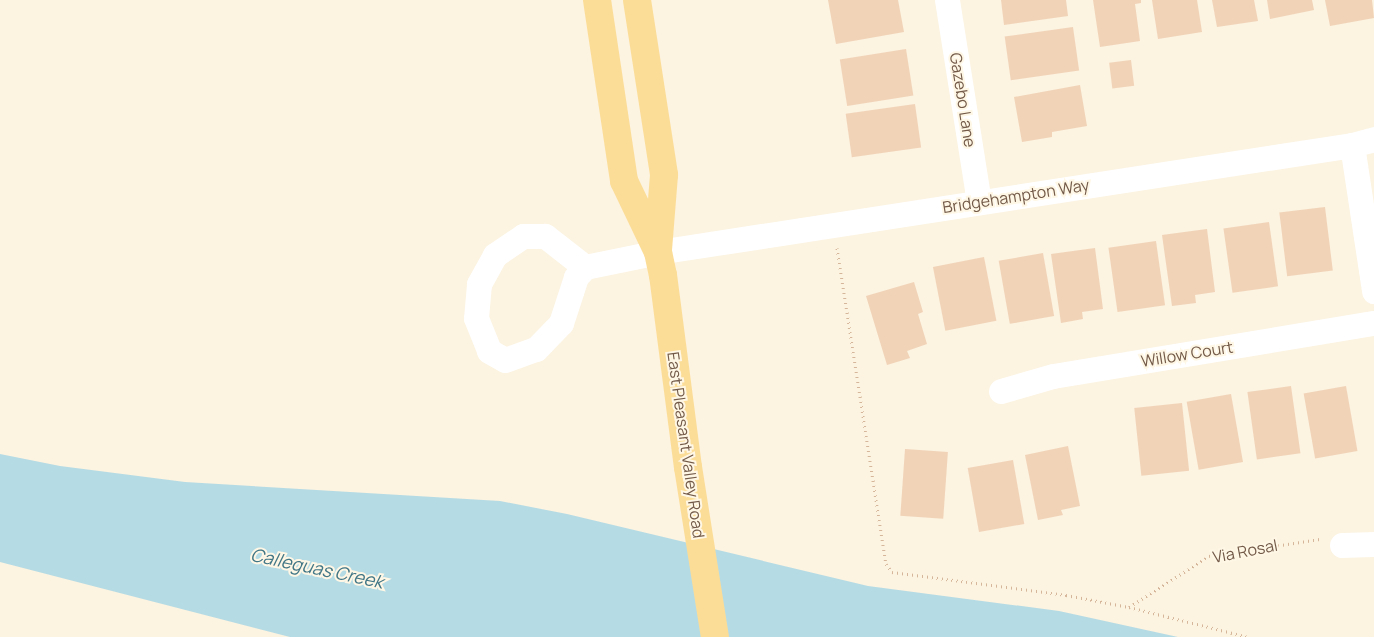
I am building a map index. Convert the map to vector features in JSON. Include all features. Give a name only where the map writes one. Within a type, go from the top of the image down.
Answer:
[{"type":"main road","name":"East Pleasant Valley Road","points":[[597,0],[624,181],[658,252]]},
{"type":"main road","name":"East Pleasant Valley Road","points":[[637,0],[664,175],[658,252],[688,467],[716,637]]},
{"type":"street","name":"Gazebo Lane","points":[[947,0],[979,201]]},
{"type":"street","name":"Bridgehampton Way","points":[[585,267],[658,252],[1363,142]]},
{"type":"street","points":[[1363,142],[1374,292]]},
{"type":"street","points":[[523,236],[545,236],[585,267],[576,276],[561,323],[536,349],[505,360],[489,351],[476,318],[480,284],[495,254],[523,236]]},
{"type":"street","name":"Willow Court","points":[[1001,391],[1053,376],[1374,323]]},
{"type":"street","points":[[1342,545],[1374,544]]},
{"type":"path","points":[[834,225],[886,564],[892,572],[1066,595],[1129,607],[1248,637]]},
{"type":"path","name":"Via Rosal","points":[[1129,607],[1210,556],[1318,538],[1342,545]]},
{"type":"water","name":"Calleguas Creek","points":[[0,454],[60,466],[185,482],[500,501],[567,514],[868,586],[1059,611],[1178,637],[290,637],[0,562]]},
{"type":"building","points":[[828,0],[898,0],[904,32],[836,44]]},
{"type":"building","points":[[1001,0],[1066,0],[1068,16],[1004,25]]},
{"type":"building","points":[[1093,0],[1141,0],[1141,3],[1135,4],[1140,41],[1100,47]]},
{"type":"building","points":[[1152,0],[1197,0],[1202,32],[1158,39]]},
{"type":"building","points":[[1212,0],[1254,0],[1258,21],[1217,27]]},
{"type":"building","points":[[1267,0],[1312,0],[1314,10],[1270,19]]},
{"type":"building","points":[[1325,0],[1372,0],[1374,18],[1330,26]]},
{"type":"building","points":[[1073,27],[1079,71],[1011,80],[1005,37]]},
{"type":"building","points":[[906,49],[913,95],[847,106],[840,59]]},
{"type":"building","points":[[1131,60],[1134,86],[1112,88],[1109,63]]},
{"type":"building","points":[[1080,85],[1087,126],[1052,132],[1052,137],[1022,142],[1014,97]]},
{"type":"building","points":[[915,104],[921,148],[852,157],[846,114]]},
{"type":"building","points":[[1325,207],[1333,271],[1287,276],[1279,213]]},
{"type":"building","points":[[1269,222],[1278,286],[1232,293],[1223,228]]},
{"type":"building","points":[[1207,229],[1215,292],[1195,295],[1196,303],[1172,306],[1162,235]]},
{"type":"building","points":[[1156,241],[1165,305],[1118,312],[1108,248]]},
{"type":"building","points":[[1095,248],[1103,309],[1082,312],[1083,319],[1061,323],[1051,254]]},
{"type":"building","points":[[1043,253],[1054,316],[1010,324],[999,261]]},
{"type":"building","points":[[984,257],[996,321],[945,331],[933,267]]},
{"type":"building","points":[[914,282],[923,312],[918,314],[927,344],[907,351],[910,358],[887,365],[866,296]]},
{"type":"building","points":[[1291,386],[1300,453],[1257,459],[1247,392]]},
{"type":"building","points":[[1346,386],[1357,451],[1315,458],[1304,393]]},
{"type":"building","points":[[1231,394],[1243,462],[1199,470],[1187,402]]},
{"type":"building","points":[[1182,403],[1189,471],[1141,476],[1134,408]]},
{"type":"building","points":[[1068,446],[1080,506],[1061,510],[1063,515],[1038,520],[1025,455]]},
{"type":"building","points":[[905,449],[948,452],[943,519],[900,516]]},
{"type":"building","points":[[1013,460],[1024,524],[979,532],[968,468]]}]
